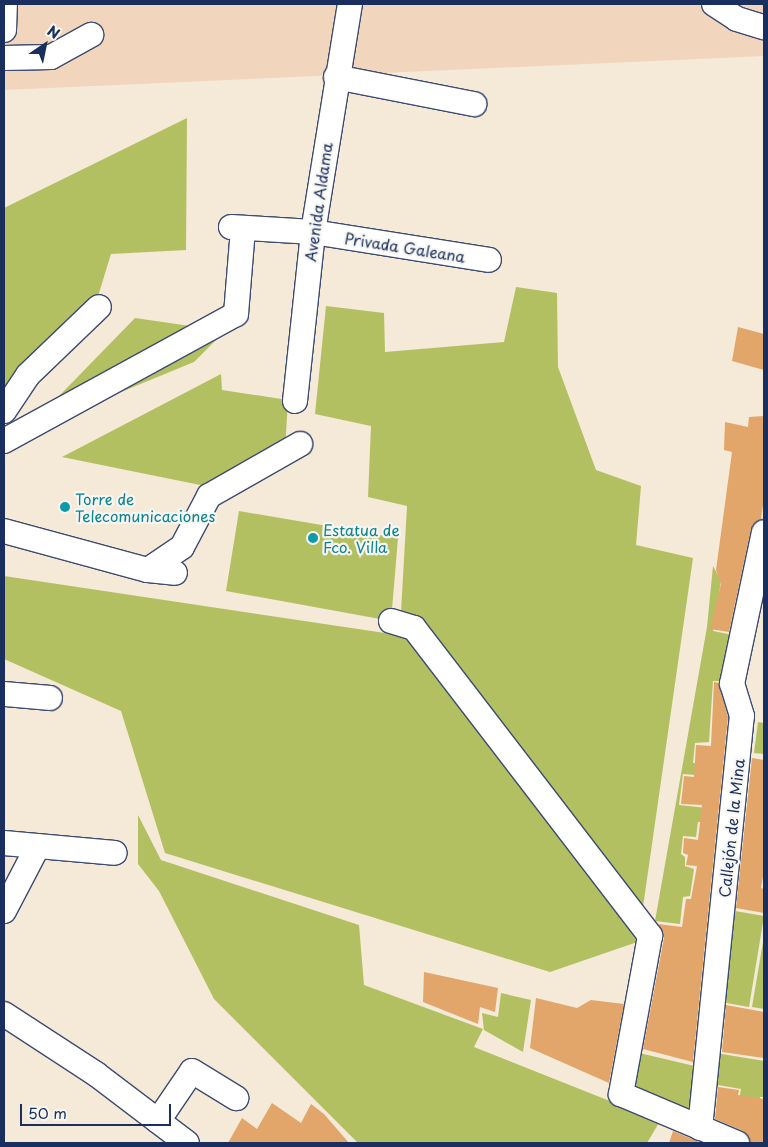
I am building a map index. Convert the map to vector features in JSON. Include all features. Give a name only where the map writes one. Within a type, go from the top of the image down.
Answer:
[{"type":"street","points":[[4,30],[5,4]]},
{"type":"street","name":"Avenida Aldama","points":[[295,401],[313,232],[336,77],[350,4]]},
{"type":"street","points":[[714,4],[737,19],[764,27]]},
{"type":"street","points":[[4,58],[51,58],[91,36]]},
{"type":"street","points":[[336,77],[474,104]]},
{"type":"street","name":"Privada Galeana","points":[[4,442],[236,314],[237,228],[313,232],[489,260]]},
{"type":"street","points":[[4,411],[28,375],[99,308]]},
{"type":"street","points":[[148,570],[182,546],[209,496],[300,444]]},
{"type":"street","points":[[4,532],[148,570],[175,573]]},
{"type":"street","name":"Callejón de la Mina","points":[[700,1128],[742,716],[732,684],[764,532]]},
{"type":"street","points":[[391,621],[414,628],[650,936],[621,1094],[737,1143]]},
{"type":"street","points":[[4,694],[50,698]]},
{"type":"street","points":[[4,843],[115,853]]},
{"type":"street","points":[[4,911],[38,846]]},
{"type":"street","points":[[4,1014],[96,1074],[187,1143]]},
{"type":"street","points":[[158,1121],[192,1071],[236,1098]]},
{"type":"shaded area","points":[[4,4],[764,4],[764,56],[4,90]]},
{"type":"green space","points":[[187,118],[186,250],[111,254],[95,306],[4,397],[4,208]]},
{"type":"green space","points":[[516,287],[557,293],[558,367],[596,470],[641,486],[636,545],[693,558],[643,907],[401,612],[407,506],[368,497],[371,426],[315,414],[326,306],[384,313],[385,352],[504,342]]},
{"type":"green space","points":[[135,318],[225,331],[194,362],[24,432]]},
{"type":"green space","points":[[221,374],[222,390],[288,400],[284,467],[220,489],[62,457]]},
{"type":"green space","points":[[239,511],[398,538],[391,621],[226,591]]},
{"type":"green space","points":[[713,566],[721,581],[713,631],[743,637],[735,682],[713,681],[709,742],[695,743],[693,763],[719,764],[719,777],[683,774],[679,805],[707,808],[706,822],[698,822],[696,837],[683,836],[681,854],[685,857],[685,866],[694,869],[690,896],[683,897],[680,924],[655,921],[707,627]]},
{"type":"green space","points":[[4,576],[405,636],[646,939],[550,972],[165,853],[121,711],[4,659]]},
{"type":"green space","points":[[758,722],[764,723],[764,754],[754,753]]},
{"type":"green space","points":[[138,815],[161,860],[359,925],[364,985],[483,1029],[474,1047],[660,1121],[647,1143],[358,1143],[214,999],[159,891],[138,864]]},
{"type":"green space","points":[[735,911],[764,916],[749,1007],[721,1002]]},
{"type":"green space","points":[[764,936],[764,1009],[752,1007]]},
{"type":"green space","points":[[501,993],[531,1000],[523,1052],[484,1030],[482,1013],[498,1017]]},
{"type":"green space","points":[[635,1052],[703,1068],[697,1123],[625,1092]]},
{"type":"green space","points":[[716,1053],[764,1061],[764,1097],[760,1097],[757,1114],[737,1110],[741,1089],[712,1084]]},
{"type":"building","points":[[738,327],[764,334],[764,370],[732,361]]},
{"type":"building","points":[[764,416],[764,498],[761,519],[751,529],[729,632],[710,629],[721,584],[716,570],[732,452],[724,450],[725,422],[748,427],[749,417]]},
{"type":"building","points":[[714,682],[719,683],[728,717],[693,1062],[643,1049],[664,938],[658,924],[682,927],[686,899],[691,899],[697,866],[686,865],[688,855],[683,853],[684,838],[698,840],[702,805],[681,804],[684,776],[694,777],[696,745],[711,746]]},
{"type":"building","points":[[752,758],[764,760],[764,871],[761,888],[764,889],[764,913],[736,908]]},
{"type":"building","points":[[424,972],[498,988],[495,1012],[480,1007],[478,1024],[423,1002]]},
{"type":"building","points":[[536,998],[577,1008],[591,1000],[624,1004],[609,1083],[530,1048]]},
{"type":"building","points":[[726,1005],[764,1012],[764,1058],[722,1052]]},
{"type":"building","points":[[718,1087],[739,1090],[738,1095],[764,1099],[764,1143],[750,1143],[743,1131],[715,1119]]},
{"type":"building","points":[[272,1103],[301,1123],[311,1104],[324,1114],[349,1143],[228,1143],[242,1118],[257,1129]]},
{"type":"building","points":[[673,1131],[692,1139],[702,1143],[669,1143]]},
{"type":"place","name":"Torre de Telecomunicaciones","points":[[65,507]]},
{"type":"place","name":"Estatua de Fco. Villa","points":[[313,538]]}]
